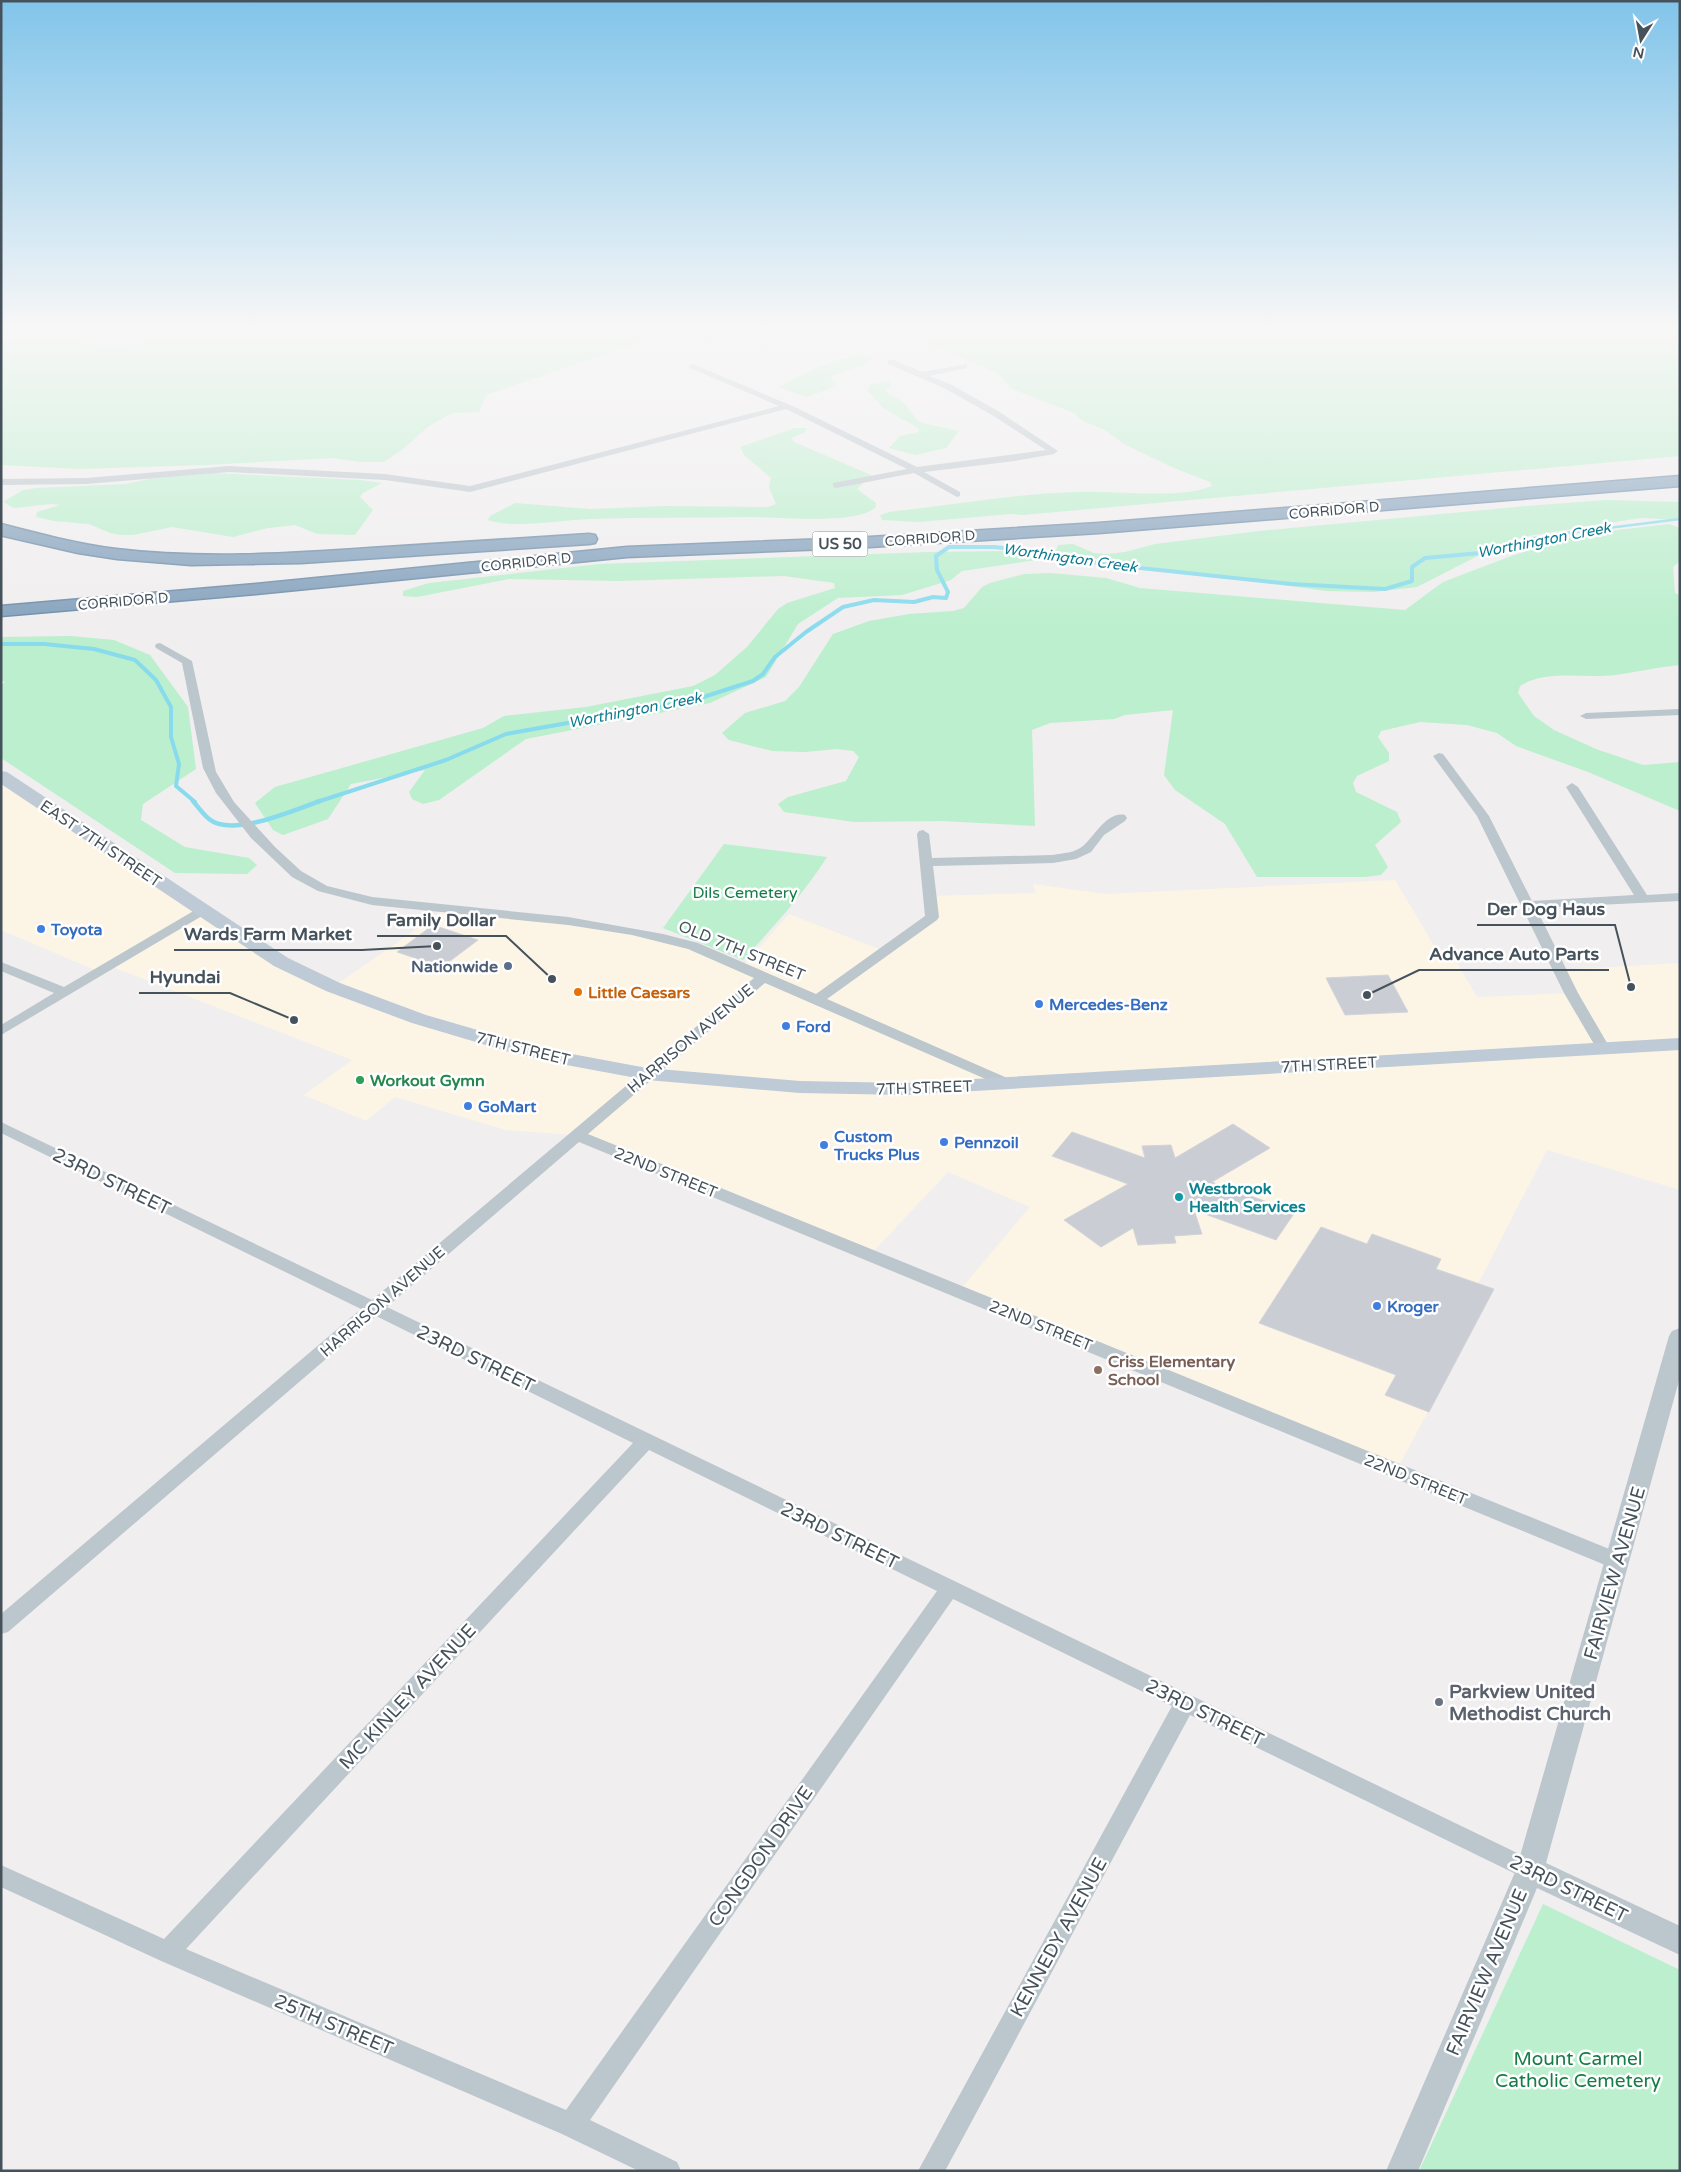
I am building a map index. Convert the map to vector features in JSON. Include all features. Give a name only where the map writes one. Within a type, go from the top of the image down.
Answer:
[{"type":"highway","name":"CORRIDOR D","points":[[1,598],[140,586],[414,556],[618,537],[990,523],[1307,501],[1680,470]]},
{"type":"highway","name":"CORRIDOR D","points":[[1,611],[256,589],[627,552],[853,543],[1293,514],[1680,481]]},
{"type":"highway","points":[[1,529],[18,535],[78,548],[117,554],[192,560],[301,558],[618,537]]},
{"type":"highway","points":[[1,624],[167,608],[470,568]]},
{"type":"main road","name":"EAST 7TH STREET","points":[[1,776],[202,910]]},
{"type":"main road","name":"7TH STREET","points":[[202,910],[282,962],[333,988],[419,1019],[506,1045],[561,1058],[647,1074],[742,1083],[852,1089],[905,1089],[1680,1044]]},
{"type":"street","points":[[1,482],[60,483],[246,469],[402,478],[470,488],[706,427]]},
{"type":"street","points":[[829,427],[917,470],[957,494]]},
{"type":"street","points":[[836,485],[917,470],[1015,458],[1054,451],[1017,427]]},
{"type":"street","name":"OLD 7TH STREET","points":[[160,646],[187,661],[212,778],[269,848],[290,870],[306,881],[327,890],[375,901],[614,928],[657,935],[693,946],[1009,1084]]},
{"type":"street","points":[[1586,716],[1680,712]]},
{"type":"street","points":[[1439,756],[1482,816],[1571,993],[1603,1048]]},
{"type":"street","points":[[1572,788],[1643,899]]},
{"type":"street","points":[[926,862],[1052,859],[1076,855],[1087,850],[1100,832],[1120,818]]},
{"type":"street","points":[[817,1000],[932,917],[923,834]]},
{"type":"street","points":[[1527,904],[1680,897]]},
{"type":"street","points":[[1,1031],[202,910]]},
{"type":"street","points":[[1,966],[65,993]]},
{"type":"street","name":"HARRISON AVENUE","points":[[1,1626],[763,977]]},
{"type":"street","name":"23RD STREET","points":[[3,1130],[1680,1941]]},
{"type":"street","name":"22ND STREET","points":[[576,1135],[1617,1561]]},
{"type":"street","name":"FAIRVIEW AVENUE","points":[[1402,2171],[1530,1870],[1680,1336]]},
{"type":"street","name":"MC KINLEY AVENUE","points":[[167,1952],[646,1440]]},
{"type":"street","name":"CONGDON DRIVE","points":[[571,2125],[950,1588]]},
{"type":"street","name":"KENNEDY AVENUE","points":[[931,2171],[1186,1702]]},
{"type":"street","name":"25TH STREET","points":[[1,1876],[167,1952],[571,2125],[668,2171]]},
{"type":"shaded area","points":[[1,776],[333,987],[447,908],[657,935],[741,968],[789,914],[884,951],[931,917],[929,896],[1036,893],[1033,884],[1106,894],[1395,880],[1439,954],[1452,954],[1477,997],[1570,993],[1559,970],[1680,963],[1680,1190],[1547,1150],[1478,1284],[1494,1289],[1396,1471],[954,1290],[964,1285],[1030,1207],[948,1172],[870,1255],[576,1135],[506,1130],[395,1097],[366,1121],[304,1095],[352,1060],[110,966],[100,972],[1,930]]},
{"type":"green space","points":[[1,427],[427,427],[403,449],[384,462],[361,462],[332,458],[207,465],[78,469],[1,465]]},
{"type":"green space","points":[[942,427],[959,431],[946,448],[915,455],[889,448],[900,436],[919,432],[918,428]]},
{"type":"green space","points":[[1099,427],[1680,427],[1680,456],[1023,515],[1011,514],[918,522],[882,520],[880,515],[889,512],[1005,497],[1075,492],[1164,494],[1182,493],[1212,486],[1210,482],[1174,468],[1124,444]]},
{"type":"green space","points":[[795,428],[807,428],[805,432],[792,438],[794,442],[871,475],[857,489],[876,503],[876,507],[866,513],[852,516],[814,519],[746,517],[629,518],[523,524],[498,523],[488,520],[490,516],[515,503],[590,509],[664,506],[768,507],[776,504],[769,487],[771,478],[744,455],[740,447]]},
{"type":"green space","points":[[213,473],[361,480],[382,483],[363,493],[360,497],[373,510],[355,535],[317,534],[295,525],[268,528],[233,537],[172,527],[133,535],[120,535],[89,524],[54,521],[36,517],[37,512],[60,505],[52,504],[14,508],[3,502],[23,490],[36,488],[126,484],[149,479]]},
{"type":"green space","points":[[1606,500],[1680,502],[1680,520],[1640,518],[1528,536],[1501,544],[1417,587],[1373,592],[1326,591],[1106,561],[1056,551],[1058,545],[1073,544],[1094,553],[1107,554],[1125,552],[1155,544],[1259,531]]},
{"type":"green space","points":[[1669,524],[1680,528],[1680,561],[1673,567],[1675,593],[1680,595],[1680,665],[1615,675],[1554,676],[1542,678],[1520,686],[1518,693],[1534,716],[1554,730],[1596,749],[1643,765],[1680,762],[1680,811],[1588,772],[1516,746],[1497,733],[1467,725],[1420,722],[1381,731],[1378,737],[1389,753],[1389,761],[1357,776],[1353,783],[1356,792],[1397,812],[1401,822],[1375,845],[1388,867],[1381,875],[1365,877],[1257,877],[1225,824],[1175,790],[1164,775],[1173,710],[1125,715],[1114,719],[1050,723],[1032,730],[1035,826],[942,821],[854,822],[784,812],[778,804],[788,797],[846,781],[859,757],[853,751],[837,749],[805,752],[772,751],[729,740],[722,733],[745,713],[785,701],[799,687],[833,634],[869,621],[909,614],[953,611],[964,608],[982,587],[1024,574],[1051,573],[1106,578],[1140,588],[1405,610],[1443,582],[1514,555],[1583,534]]},
{"type":"green space","points":[[1005,551],[1044,559],[962,571],[951,580],[902,595],[838,598],[798,624],[766,677],[710,703],[526,739],[439,800],[423,804],[412,799],[409,792],[425,770],[351,784],[328,819],[283,835],[273,830],[255,803],[275,787],[483,728],[504,716],[586,707],[693,686],[715,675],[747,647],[778,609],[787,603],[835,588],[834,583],[784,576],[618,581],[509,579],[417,597],[403,596],[403,591],[429,583],[599,564]]},
{"type":"green space","points":[[71,636],[114,640],[150,655],[188,707],[196,769],[143,804],[141,820],[185,847],[249,858],[257,865],[247,874],[175,873],[1,758],[1,685],[5,682],[1,680],[1,637]]},
{"type":"green space","name":"Dils Cemetery","points":[[724,844],[827,857],[798,898],[743,960],[663,928]]},
{"type":"green space","name":"Mount Carmel Catholic Cemetery","points":[[1543,1904],[1680,1970],[1680,2171],[1419,2171]]},
{"type":"building","points":[[433,925],[478,940],[442,967],[397,952]]},
{"type":"building","points":[[1388,975],[1408,1012],[1345,1015],[1326,978]]},
{"type":"building","name":"Westbrook Health Services","points":[[1233,1124],[1270,1148],[1212,1182],[1295,1212],[1276,1240],[1194,1210],[1202,1234],[1174,1236],[1176,1243],[1138,1245],[1133,1228],[1101,1247],[1064,1220],[1128,1184],[1052,1156],[1072,1132],[1145,1158],[1142,1146],[1171,1145],[1175,1158]]},
{"type":"building","name":"Kroger","points":[[1321,1227],[1367,1244],[1372,1234],[1441,1259],[1436,1269],[1494,1289],[1429,1412],[1385,1395],[1396,1375],[1259,1323]]},
{"type":"waterway","name":"Worthington Creek","points":[[1568,533],[1680,519]]},
{"type":"waterway","name":"Worthington Creek","points":[[320,801],[446,760],[506,734],[691,701],[753,681],[763,674],[775,657],[806,632],[843,607],[874,600],[914,602],[933,597],[946,598],[948,592],[937,570],[936,556],[949,547],[994,547],[1043,552],[1103,564],[1291,584],[1385,589],[1412,581],[1412,567],[1425,558],[1502,551],[1533,539],[1568,533]]},
{"type":"waterway","name":"Worthington Creek","points":[[1560,534],[1568,533]]},
{"type":"waterway","name":"Worthington Creek","points":[[1,644],[44,644],[94,649],[135,660],[156,680],[171,707],[171,737],[179,764],[176,786],[195,802]]},
{"type":"waterway","name":"Worthington Creek","points":[[193,801],[209,819],[219,824],[232,825],[247,824],[280,816],[320,801]]},
{"type":"place","name":"Toyota","points":[[41,929]]},
{"type":"place","name":"Wards Farm Market","points":[[437,946]]},
{"type":"place","name":"Nationwide","points":[[508,966]]},
{"type":"place","name":"Family Dollar","points":[[552,979]]},
{"type":"place","name":"Der Dog Haus","points":[[1631,987]]},
{"type":"place","name":"Little Caesars","points":[[578,992]]},
{"type":"place","name":"Advance Auto Parts","points":[[1367,995]]},
{"type":"place","name":"Mercedes-Benz","points":[[1039,1004]]},
{"type":"place","name":"Hyundai","points":[[294,1020]]},
{"type":"place","name":"Ford","points":[[786,1026]]},
{"type":"place","name":"Workout Gymn","points":[[360,1080]]},
{"type":"place","name":"GoMart","points":[[468,1106]]},
{"type":"place","name":"Pennzoil","points":[[944,1142]]},
{"type":"place","name":"Custom Trucks Plus","points":[[824,1145]]},
{"type":"place","name":"Westbrook Health Services","points":[[1179,1197]]},
{"type":"place","name":"Kroger","points":[[1377,1306]]},
{"type":"place","name":"Criss Elementary School","points":[[1098,1370]]},
{"type":"place","name":"Parkview United Methodist Church","points":[[1439,1702]]}]
